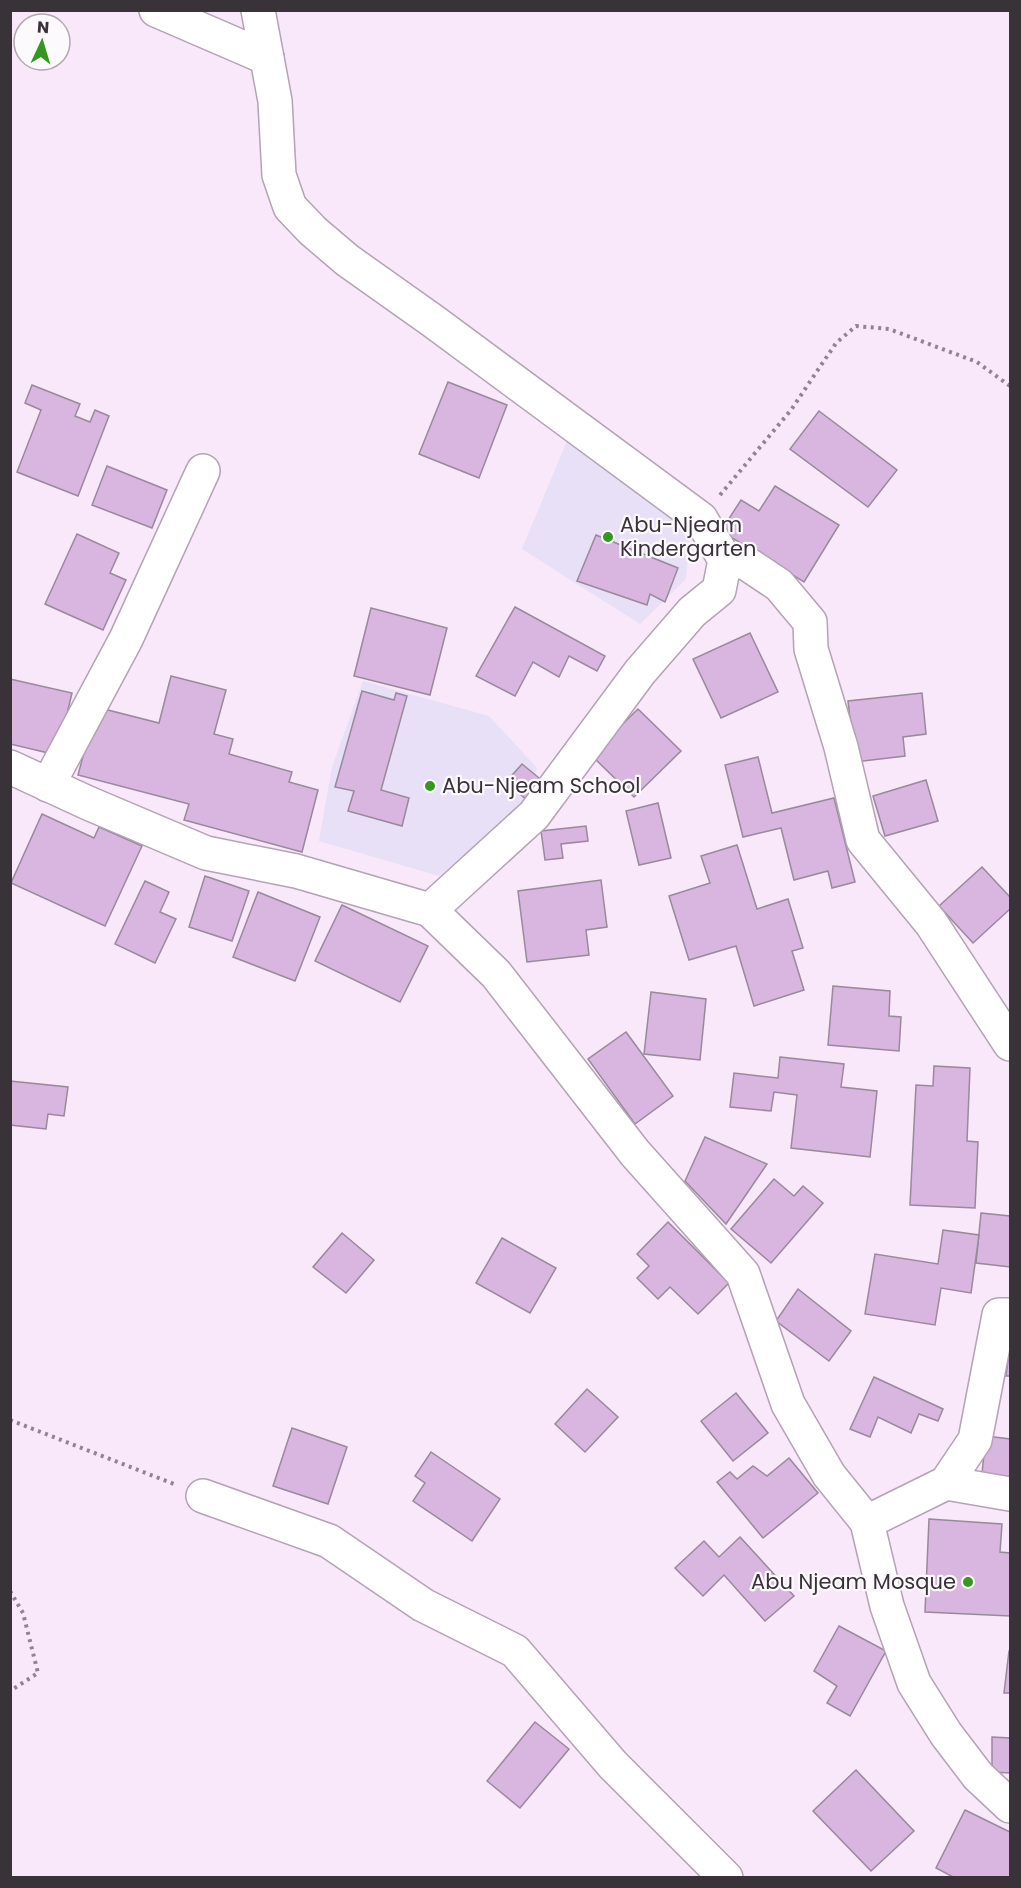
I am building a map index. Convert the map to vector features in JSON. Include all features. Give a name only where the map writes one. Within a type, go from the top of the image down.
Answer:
[{"type":"street","points":[[156,10],[267,58]]},
{"type":"street","points":[[258,10],[275,101],[279,175],[290,207],[313,231],[347,260],[452,334],[701,519],[725,560],[719,590],[692,612],[640,672],[534,815],[430,910]]},
{"type":"street","points":[[48,785],[126,639],[203,471]]},
{"type":"street","points":[[725,560],[746,563],[779,585],[810,622],[811,649],[841,747],[863,840],[931,923],[1011,1044]]},
{"type":"street","points":[[10,767],[88,804],[206,853],[296,871],[430,910],[496,974],[635,1153],[743,1274],[788,1404],[829,1475],[867,1522],[887,1606],[914,1683],[946,1734],[978,1776],[1011,1806]]},
{"type":"street","points":[[867,1522],[946,1483],[975,1440],[999,1315],[1011,1315]]},
{"type":"street","points":[[946,1483],[1011,1494]]},
{"type":"street","points":[[203,1496],[329,1541],[423,1605],[515,1651],[613,1765],[726,1878]]},
{"type":"path","points":[[701,519],[790,410],[836,343],[856,326],[890,329],[977,362],[1011,386]]},
{"type":"path","points":[[10,1420],[203,1496]]},
{"type":"path","points":[[10,1591],[23,1613],[38,1674],[10,1691]]},
{"type":"shaded area","name":"Abu-Njeam Kindergarten","points":[[567,441],[690,524],[686,579],[640,624],[522,549]]},
{"type":"shaded area","name":"Abu-Njeam School","points":[[363,681],[489,716],[537,768],[525,804],[439,876],[319,841],[332,767]]},
{"type":"building","points":[[448,382],[507,405],[479,478],[419,454]]},
{"type":"building","points":[[32,385],[80,404],[75,416],[90,422],[95,410],[109,416],[78,496],[17,472],[41,410],[25,403]]},
{"type":"building","points":[[819,411],[897,470],[868,507],[790,449]]},
{"type":"building","points":[[107,466],[167,490],[152,528],[92,505]]},
{"type":"building","points":[[775,486],[839,525],[804,582],[721,531],[741,500],[759,511]]},
{"type":"building","points":[[77,534],[119,553],[110,573],[126,580],[103,630],[45,604]]},
{"type":"building","points":[[596,535],[678,568],[665,602],[650,594],[647,605],[577,581]]},
{"type":"building","points":[[515,607],[605,656],[597,671],[569,656],[559,677],[533,662],[515,696],[476,676]]},
{"type":"building","points":[[371,608],[447,628],[430,695],[354,676]]},
{"type":"building","points":[[750,633],[778,692],[721,718],[693,659]]},
{"type":"building","points":[[171,676],[226,690],[214,734],[233,739],[229,754],[292,772],[289,782],[318,790],[302,852],[184,820],[189,804],[78,775],[96,707],[159,723]]},
{"type":"building","points":[[10,679],[72,693],[57,755],[10,744]]},
{"type":"building","points":[[362,691],[394,700],[396,693],[407,696],[381,790],[409,798],[402,826],[348,811],[354,791],[335,787]]},
{"type":"building","points":[[922,693],[926,734],[903,737],[905,756],[855,762],[848,701]]},
{"type":"building","points":[[638,709],[681,751],[634,797],[591,755]]},
{"type":"building","points":[[758,757],[772,813],[834,798],[855,882],[832,888],[828,871],[794,880],[781,828],[743,837],[725,765]]},
{"type":"building","points":[[522,764],[544,782],[528,801],[506,782]]},
{"type":"building","points":[[926,780],[938,821],[885,836],[873,796]]},
{"type":"building","points":[[658,803],[671,858],[639,865],[626,811]]},
{"type":"building","points":[[42,814],[94,838],[99,827],[142,846],[105,926],[11,883]]},
{"type":"building","points":[[586,826],[588,841],[561,844],[563,858],[545,860],[541,831]]},
{"type":"building","points":[[737,845],[757,909],[788,899],[803,948],[792,951],[804,990],[754,1006],[736,946],[689,960],[669,896],[710,883],[701,856]]},
{"type":"building","points":[[982,867],[1010,897],[1010,909],[973,943],[939,906]]},
{"type":"building","points":[[205,876],[249,891],[232,941],[189,927]]},
{"type":"building","points":[[601,880],[607,927],[586,930],[589,955],[527,962],[518,891]]},
{"type":"building","points":[[145,881],[169,892],[160,912],[176,919],[155,963],[115,944]]},
{"type":"building","points":[[258,892],[320,917],[295,981],[233,957]]},
{"type":"building","points":[[342,905],[428,946],[400,1002],[315,961]]},
{"type":"building","points":[[833,986],[890,991],[889,1016],[901,1017],[899,1051],[828,1045]]},
{"type":"building","points":[[651,992],[706,999],[700,1060],[644,1054]]},
{"type":"building","points":[[626,1032],[673,1096],[635,1124],[588,1059]]},
{"type":"building","points":[[780,1057],[844,1064],[841,1087],[877,1091],[870,1157],[791,1148],[797,1095],[774,1092],[771,1111],[730,1107],[734,1073],[778,1078]]},
{"type":"building","points":[[934,1066],[970,1068],[967,1141],[978,1142],[975,1208],[910,1205],[916,1085],[933,1086]]},
{"type":"building","points":[[10,1081],[68,1087],[64,1116],[48,1114],[46,1129],[10,1125]]},
{"type":"building","points":[[705,1137],[767,1164],[726,1224],[685,1181]]},
{"type":"building","points":[[774,1179],[794,1196],[803,1186],[823,1203],[771,1263],[731,1229]]},
{"type":"building","points":[[981,1213],[1010,1216],[1010,1267],[976,1263]]},
{"type":"building","points":[[668,1222],[729,1283],[698,1314],[670,1287],[658,1299],[637,1278],[649,1266],[637,1254]]},
{"type":"building","points":[[943,1230],[979,1235],[971,1293],[941,1288],[935,1325],[865,1314],[875,1254],[938,1264]]},
{"type":"building","points":[[342,1233],[374,1260],[346,1293],[313,1267]]},
{"type":"building","points":[[502,1238],[556,1268],[530,1313],[476,1283]]},
{"type":"building","points":[[798,1289],[851,1331],[829,1361],[776,1321]]},
{"type":"building","points":[[1010,1347],[1010,1376],[1006,1376]]},
{"type":"building","points":[[874,1377],[943,1409],[938,1421],[919,1414],[911,1433],[878,1417],[870,1437],[850,1429]]},
{"type":"building","points":[[587,1389],[618,1417],[585,1452],[555,1424]]},
{"type":"building","points":[[736,1393],[768,1433],[733,1461],[701,1421]]},
{"type":"building","points":[[292,1428],[347,1447],[328,1504],[273,1486]]},
{"type":"building","points":[[986,1436],[1010,1439],[1010,1477],[982,1473]]},
{"type":"building","points":[[431,1452],[500,1499],[472,1541],[413,1501],[425,1483],[415,1476]]},
{"type":"building","points":[[789,1458],[818,1493],[763,1538],[717,1482],[730,1472],[737,1479],[753,1466],[767,1476]]},
{"type":"building","name":"Abu Njeam Mosque","points":[[929,1519],[1002,1524],[1000,1552],[1010,1553],[1010,1616],[925,1612]]},
{"type":"building","points":[[740,1537],[794,1596],[765,1621],[724,1575],[703,1596],[675,1568],[704,1541],[719,1557]]},
{"type":"building","points":[[839,1626],[886,1651],[850,1716],[827,1703],[837,1686],[814,1671]]},
{"type":"building","points":[[1009,1651],[1010,1693],[1004,1693]]},
{"type":"building","points":[[535,1722],[569,1749],[520,1808],[487,1781]]},
{"type":"building","points":[[992,1737],[1010,1738],[1010,1773],[992,1772]]},
{"type":"building","points":[[856,1770],[914,1831],[871,1871],[813,1811]]},
{"type":"building","points":[[965,1810],[1010,1832],[1010,1878],[955,1878],[936,1868]]},
{"type":"place","name":"Abu-Njeam Kindergarten","points":[[608,537]]},
{"type":"place","name":"Abu-Njeam School","points":[[430,786]]},
{"type":"place","name":"Abu Njeam Mosque","points":[[968,1582]]}]
